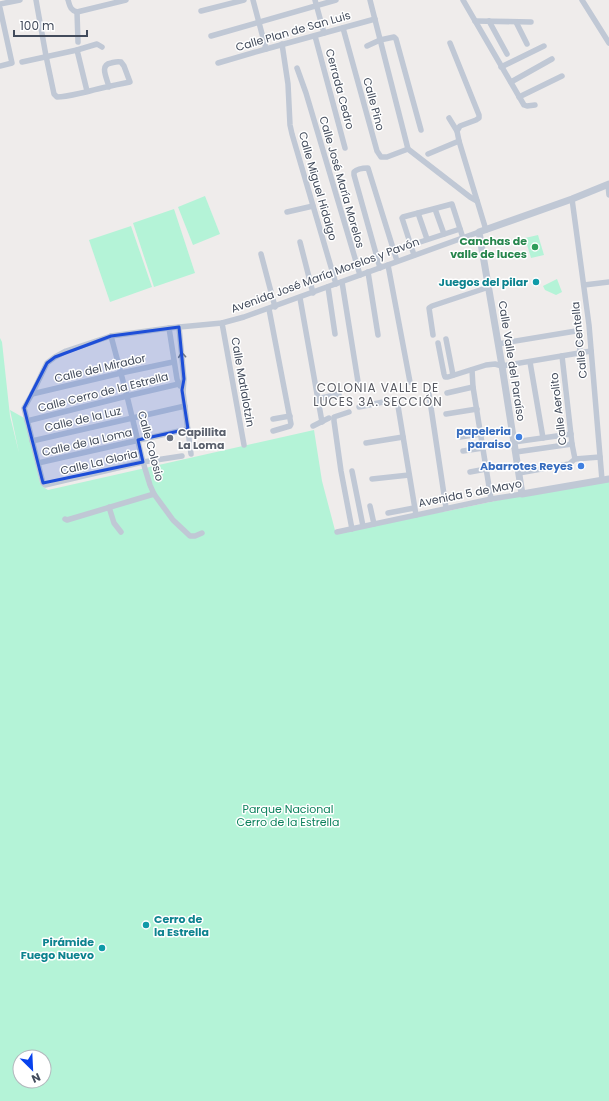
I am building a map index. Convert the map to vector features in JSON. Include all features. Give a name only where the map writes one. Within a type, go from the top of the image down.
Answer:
[{"type":"street","points":[[0,4],[20,0]]},
{"type":"street","points":[[36,0],[54,94],[57,97],[109,87],[130,82],[121,62],[106,63],[104,66],[109,87]]},
{"type":"street","points":[[68,0],[70,8],[77,12],[126,0]]},
{"type":"street","points":[[201,11],[244,0]]},
{"type":"street","points":[[253,0],[266,49]]},
{"type":"street","points":[[211,36],[260,22],[316,3],[336,0]]},
{"type":"street","points":[[370,0],[408,149],[476,201]]},
{"type":"street","points":[[463,0],[524,105],[535,105]]},
{"type":"street","points":[[582,0],[609,43]]},
{"type":"street","points":[[316,3],[324,33]]},
{"type":"street","points":[[0,8],[12,63],[0,66]]},
{"type":"street","points":[[77,12],[78,42]]},
{"type":"street","name":"Calle Plan de San Luis","points":[[218,63],[375,19]]},
{"type":"street","points":[[475,21],[532,22]]},
{"type":"street","points":[[489,21],[507,54]]},
{"type":"street","points":[[516,22],[527,44]]},
{"type":"street","name":"Calle Pino","points":[[343,28],[379,155],[381,157],[387,156],[408,149]]},
{"type":"street","name":"Cerrada Cedro","points":[[315,36],[345,148]]},
{"type":"street","points":[[367,46],[380,40],[394,37],[396,39],[421,130]]},
{"type":"street","points":[[450,43],[479,115],[479,118],[460,126],[457,130]]},
{"type":"street","points":[[22,62],[97,44],[102,47]]},
{"type":"street","name":"Calle Miguel Hidalgo","points":[[282,44],[288,84],[292,134],[313,206],[339,283],[359,388]]},
{"type":"street","points":[[501,67],[544,46]]},
{"type":"street","points":[[77,50],[87,91]]},
{"type":"street","points":[[511,82],[552,59]]},
{"type":"street","name":"Calle José María Morelos","points":[[297,68],[306,93],[360,275]]},
{"type":"street","points":[[519,97],[562,76]]},
{"type":"street","points":[[449,118],[457,130],[483,231]]},
{"type":"street","points":[[428,154],[459,141]]},
{"type":"street","points":[[380,268],[354,175],[354,172],[356,171],[368,168],[397,261]]},
{"type":"street","points":[[608,185],[609,194]]},
{"type":"street","name":"Avenida José María Morelos y Pavón","points":[[27,421],[24,408],[47,363],[55,357],[78,346],[111,336],[168,328],[222,323],[244,317],[300,298],[397,261],[608,185]]},
{"type":"street","name":"Calle Centella","points":[[572,199],[589,325],[600,457],[606,479]]},
{"type":"street","points":[[414,255],[402,218],[403,217],[452,204],[463,238]]},
{"type":"street","points":[[287,212],[313,206]]},
{"type":"street","points":[[435,209],[444,234]]},
{"type":"street","points":[[418,213],[427,239]]},
{"type":"street","points":[[411,244],[460,229]]},
{"type":"street","name":"Calle Valle del Paraíso","points":[[483,231],[489,287],[522,494]]},
{"type":"street","points":[[300,242],[313,293]]},
{"type":"street","points":[[261,254],[292,424],[273,431]]},
{"type":"street","points":[[388,265],[410,382]]},
{"type":"street","points":[[368,272],[378,335]]},
{"type":"street","points":[[584,285],[609,282]]},
{"type":"street","points":[[328,287],[335,334]]},
{"type":"street","points":[[433,335],[429,308],[489,287]]},
{"type":"street","points":[[300,298],[322,422]]},
{"type":"street","name":"Calle Matlalotzin","points":[[222,323],[244,445]]},
{"type":"street","points":[[179,327],[184,379],[181,383]]},
{"type":"street","points":[[168,328],[176,379],[181,383],[183,392],[191,454]]},
{"type":"street","points":[[498,344],[576,331],[579,335],[580,353]]},
{"type":"street","name":"Calle Colosio","points":[[65,519],[66,520],[154,494],[143,462],[111,336]]},
{"type":"street","points":[[446,340],[453,376]]},
{"type":"street","points":[[438,343],[445,377],[448,378],[486,365],[495,364],[502,366],[591,351]]},
{"type":"street","name":"Calle Aerolito","points":[[562,356],[575,459]]},
{"type":"street","name":"Calle del Mirador","points":[[32,394],[173,362]]},
{"type":"street","points":[[530,362],[543,438]]},
{"type":"street","points":[[472,370],[476,409],[491,499]]},
{"type":"street","name":"Calle Cerro de la Estrella","points":[[27,421],[181,383]]},
{"type":"street","points":[[447,393],[473,387]]},
{"type":"street","points":[[318,399],[339,394]]},
{"type":"street","points":[[429,394],[446,508]]},
{"type":"street","points":[[359,407],[397,400],[416,515]]},
{"type":"street","name":"Calle de la Luz","points":[[32,441],[185,406]]},
{"type":"street","points":[[446,414],[476,409]]},
{"type":"street","points":[[349,412],[334,417],[334,420],[341,471],[352,529]]},
{"type":"street","points":[[273,419],[290,416]]},
{"type":"street","points":[[313,426],[329,418]]},
{"type":"street","points":[[27,421],[38,463]]},
{"type":"street","name":"Calle de la Loma","points":[[38,463],[188,429]]},
{"type":"street","points":[[460,437],[481,434]]},
{"type":"street","points":[[514,442],[571,434]]},
{"type":"street","points":[[366,443],[403,437]]},
{"type":"street","points":[[516,452],[572,444]]},
{"type":"street","points":[[463,451],[483,448]]},
{"type":"street","name":"Calle La Gloria","points":[[38,463],[43,483],[45,485],[143,462],[182,456]]},
{"type":"street","points":[[519,473],[569,464],[575,459],[600,457]]},
{"type":"street","points":[[470,472],[486,469]]},
{"type":"street","points":[[352,471],[363,526]]},
{"type":"street","points":[[372,479],[409,475]]},
{"type":"street","name":"Avenida 5 de Mayo","points":[[337,532],[491,499],[606,479]]},
{"type":"street","points":[[154,494],[173,520],[190,536],[195,536],[202,533]]},
{"type":"street","points":[[370,506],[374,524]]},
{"type":"street","points":[[109,507],[114,523],[121,532]]},
{"type":"street","points":[[388,513],[414,508]]},
{"type":"highlighted area","points":[[179,327],[184,379],[182,390],[188,429],[138,440],[143,462],[43,483],[24,408],[47,363],[55,357],[111,336]]},
{"type":"green space","points":[[205,196],[220,234],[193,245],[178,207]]},
{"type":"green space","points":[[174,209],[195,273],[154,287],[133,223]]},
{"type":"green space","points":[[131,226],[152,287],[110,302],[89,240]]},
{"type":"green space","name":"Canchas de valle de luces","points":[[538,235],[544,255],[531,258],[525,238]]},
{"type":"green space","points":[[557,279],[562,292],[556,295],[545,290],[543,286]]},
{"type":"green space","name":"Parque Nacional Cerro de la Estrella","points":[[0,338],[2,342],[10,416],[19,453],[10,410],[26,419],[40,483],[48,490],[314,430],[322,481],[336,534],[416,516],[609,480],[609,1101],[0,1101]]},
{"type":"place","name":"Canchas de valle de luces","points":[[535,247]]},
{"type":"place","name":"Juegos del pilar","points":[[536,282]]},
{"type":"place","name":"papeleria paraiso","points":[[519,437]]},
{"type":"place","name":"Capillita La Loma","points":[[170,438]]},
{"type":"place","name":"Abarrotes Reyes","points":[[581,466]]},
{"type":"place","name":"Cerro de la Estrella","points":[[146,925]]},
{"type":"place","name":"Pirámide Fuego Nuevo","points":[[102,948]]},
{"type":"district","name":"COLONIA VALLE DE LUCES 3A. SECCIÓN","points":[[378,394]]}]
